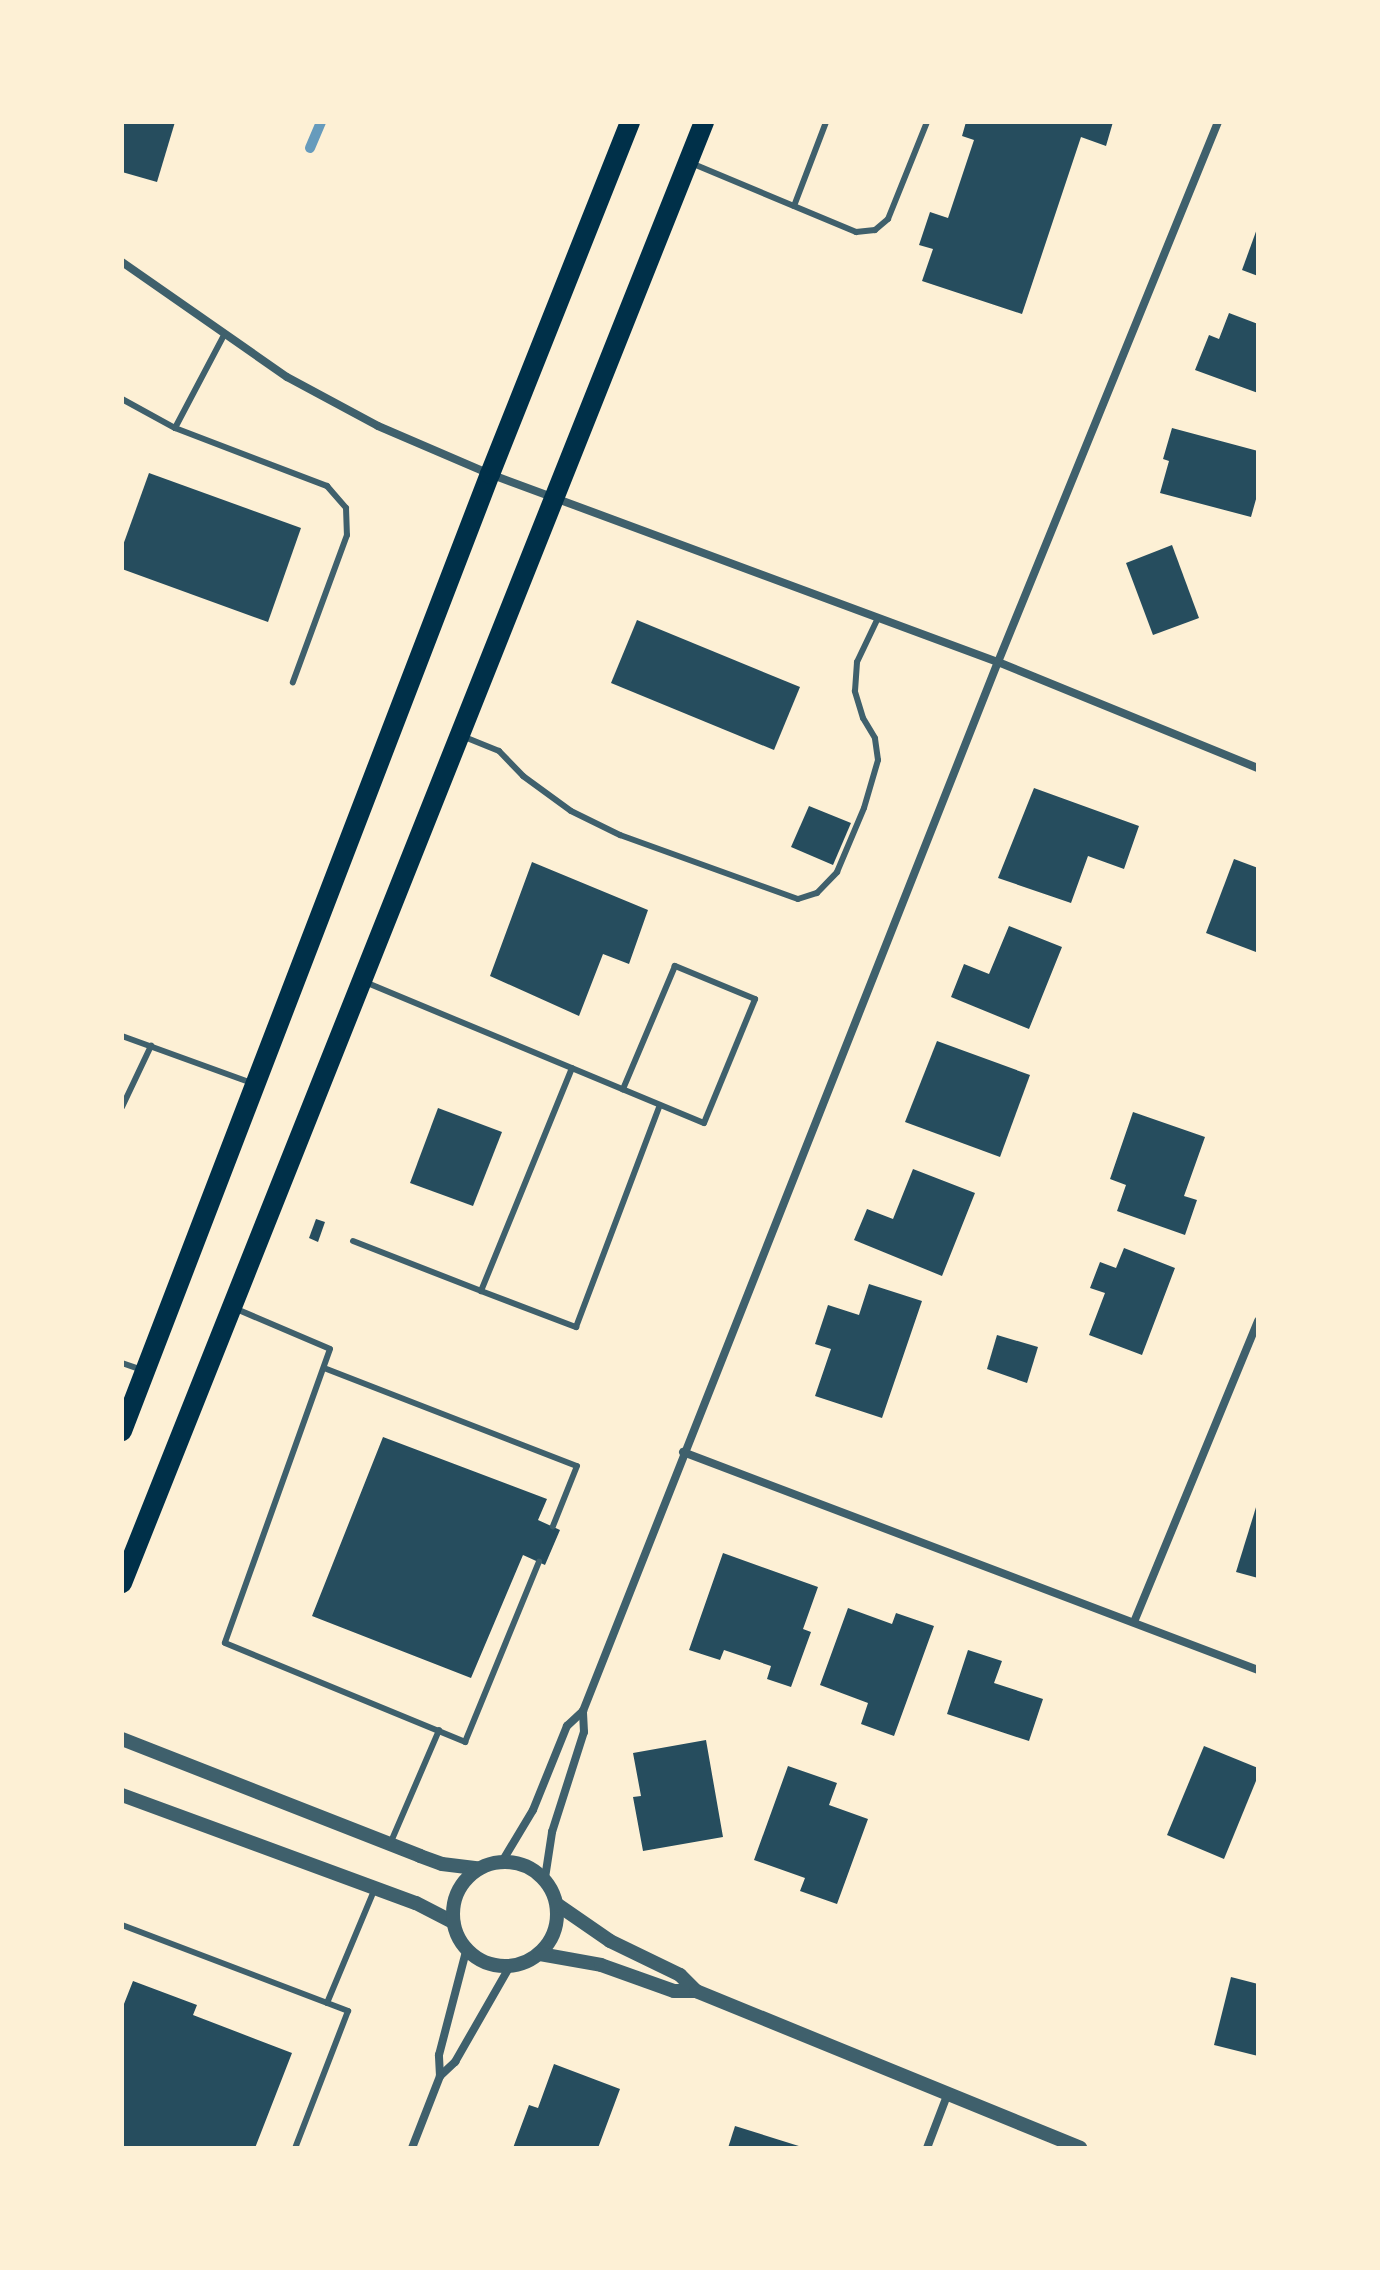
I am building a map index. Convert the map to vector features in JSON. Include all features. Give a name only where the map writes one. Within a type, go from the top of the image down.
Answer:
[{"type":"main road","points":[[122,1431],[490,474],[630,122]]},
{"type":"main road","points":[[122,1583],[704,122]]},
{"type":"street","points":[[545,1878],[552,1832],[584,1732],[583,1711],[998,662],[1218,122]]},
{"type":"street","points":[[122,262],[287,377],[378,426],[553,498],[998,662],[1258,768]]},
{"type":"street","points":[[1134,1622],[1258,1321]]},
{"type":"street","points":[[683,1452],[1258,1670]]},
{"type":"street","points":[[503,1860],[533,1810],[567,1726],[583,1711]]},
{"type":"street","points":[[122,1739],[442,1864],[477,1868],[503,1860],[521,1864],[545,1878],[558,1905],[557,1923],[540,1954]]},
{"type":"street","points":[[122,1795],[434,1910],[453,1922],[466,1951],[478,1958],[510,1966],[540,1954],[601,1965],[674,1991],[696,1991],[1080,2148]]},
{"type":"street","points":[[453,1922],[458,1893],[477,1868]]},
{"type":"street","points":[[558,1905],[610,1941],[680,1975],[696,1991]]},
{"type":"street","points":[[412,2148],[440,2076],[439,2055],[466,1951]]},
{"type":"street","points":[[440,2076],[455,2062],[510,1966]]},
{"type":"street","points":[[927,2148],[948,2093]]},
{"type":"lane","points":[[794,206],[826,122]]},
{"type":"lane","points":[[688,161],[856,232],[875,230],[888,219],[927,122]]},
{"type":"lane","points":[[175,428],[224,335]]},
{"type":"lane","points":[[122,399],[175,428],[327,486],[346,508],[347,535],[293,682]]},
{"type":"lane","points":[[459,734],[499,751],[523,776],[571,811],[620,835],[798,899],[817,893],[837,872],[864,808],[878,760],[875,738],[863,718],[855,691],[857,662],[878,618]]},
{"type":"lane","points":[[361,981],[704,1123],[755,999],[675,966],[623,1089]]},
{"type":"lane","points":[[122,1036],[256,1084]]},
{"type":"lane","points":[[122,1107],[151,1046]]},
{"type":"lane","points":[[481,1291],[572,1068]]},
{"type":"lane","points":[[353,1241],[576,1327],[660,1105]]},
{"type":"lane","points":[[231,1306],[330,1349],[225,1643],[465,1742],[539,1562]]},
{"type":"lane","points":[[122,1363],[145,1371]]},
{"type":"lane","points":[[324,1368],[577,1466],[553,1526]]},
{"type":"lane","points":[[390,1845],[439,1730]]},
{"type":"lane","points":[[327,2003],[375,1888]]},
{"type":"lane","points":[[122,1925],[348,2011],[295,2148]]},
{"type":"building","points":[[122,122],[175,122],[157,182],[122,172]]},
{"type":"building","points":[[966,122],[1113,122],[1106,146],[1081,137],[1022,314],[922,281],[933,249],[919,245],[930,212],[948,218],[974,140],[962,136]]},
{"type":"building","points":[[1258,226],[1258,276],[1242,270]]},
{"type":"building","points":[[1229,313],[1258,324],[1258,393],[1195,370],[1209,335],[1219,339]]},
{"type":"building","points":[[1172,428],[1258,451],[1258,492],[1251,517],[1160,493],[1169,461],[1163,459]]},
{"type":"building","points":[[149,473],[301,528],[268,622],[122,569],[122,548]]},
{"type":"building","points":[[1172,545],[1199,618],[1153,635],[1126,563]]},
{"type":"building","points":[[637,620],[800,687],[774,750],[611,683]]},
{"type":"building","points":[[1034,788],[1139,826],[1124,869],[1088,856],[1071,903],[998,878]]},
{"type":"building","points":[[809,806],[851,823],[833,865],[791,847]]},
{"type":"building","points":[[1234,859],[1258,868],[1256,952],[1206,933]]},
{"type":"building","points":[[532,862],[648,910],[629,964],[603,954],[579,1016],[490,976]]},
{"type":"building","points":[[1009,926],[1062,947],[1029,1029],[951,997],[964,964],[989,974]]},
{"type":"building","points":[[937,1041],[1030,1075],[1000,1157],[905,1122]]},
{"type":"building","points":[[438,1108],[502,1132],[473,1206],[410,1183]]},
{"type":"building","points":[[1133,1112],[1205,1137],[1184,1196],[1197,1200],[1185,1235],[1117,1211],[1126,1185],[1110,1179]]},
{"type":"building","points":[[913,1169],[975,1193],[942,1276],[854,1240],[867,1209],[893,1219]]},
{"type":"building","points":[[316,1219],[325,1222],[318,1242],[309,1238]]},
{"type":"building","points":[[1124,1248],[1175,1268],[1142,1355],[1089,1335],[1105,1293],[1090,1288],[1100,1262],[1116,1268]]},
{"type":"building","points":[[869,1284],[922,1301],[882,1418],[815,1396],[831,1349],[815,1344],[828,1305],[859,1315]]},
{"type":"building","points":[[997,1335],[1038,1347],[1027,1383],[987,1369]]},
{"type":"building","points":[[383,1437],[547,1499],[538,1520],[560,1530],[545,1565],[523,1555],[471,1678],[312,1616]]},
{"type":"building","points":[[1258,1504],[1258,1578],[1236,1572]]},
{"type":"building","points":[[723,1553],[818,1587],[803,1629],[811,1632],[791,1687],[767,1679],[771,1666],[724,1650],[720,1660],[689,1650]]},
{"type":"building","points":[[848,1608],[892,1624],[896,1613],[934,1626],[894,1736],[861,1724],[868,1703],[820,1685]]},
{"type":"building","points":[[968,1650],[1002,1661],[994,1683],[1043,1699],[1029,1741],[947,1714]]},
{"type":"building","points":[[706,1740],[723,1837],[643,1851],[633,1797],[641,1796],[633,1753]]},
{"type":"building","points":[[1204,1746],[1258,1768],[1258,1776],[1224,1859],[1167,1835]]},
{"type":"building","points":[[788,1766],[837,1783],[829,1805],[868,1819],[837,1904],[800,1891],[805,1878],[754,1860]]},
{"type":"building","points":[[1231,1977],[1258,1984],[1258,2056],[1214,2045]]},
{"type":"building","points":[[133,1981],[197,2005],[193,2015],[292,2053],[255,2148],[122,2148],[122,2009]]},
{"type":"building","points":[[554,2064],[620,2089],[598,2148],[513,2148],[529,2105],[538,2108]]},
{"type":"building","points":[[735,2126],[802,2147],[802,2148],[728,2148]]},
{"type":"waterway","points":[[310,148],[321,122]]}]
